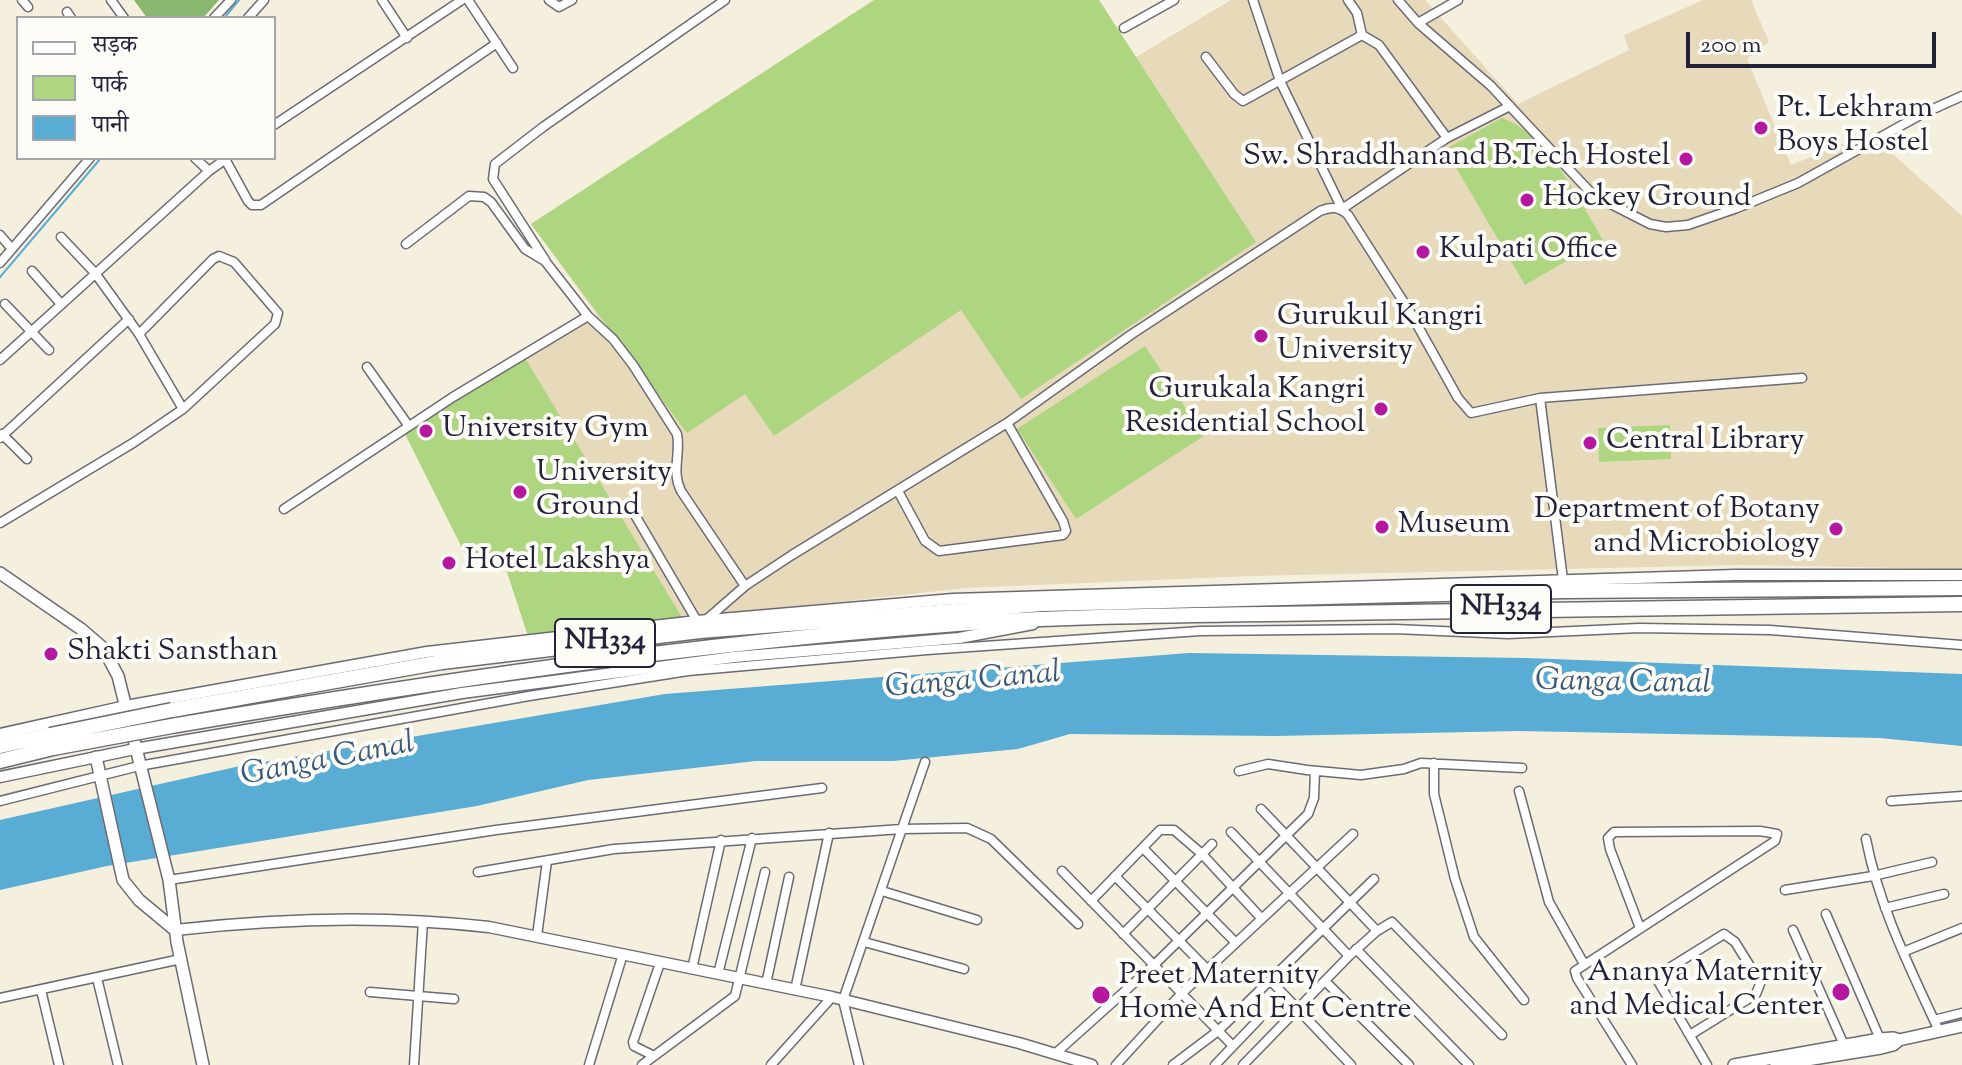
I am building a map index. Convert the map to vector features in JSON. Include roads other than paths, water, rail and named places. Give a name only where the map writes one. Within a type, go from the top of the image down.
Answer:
[{"type":"highway","name":"NH334","points":[[0,761],[51,741],[172,710],[442,662],[700,631],[1042,604],[1565,591],[1962,588]]},
{"type":"highway","name":"NH334","points":[[0,746],[177,725],[374,692],[738,644],[934,626],[1051,619],[1563,608],[1962,604]]},
{"type":"main road","points":[[0,573],[81,629],[103,648],[118,676],[169,880],[175,930],[203,1065]]},
{"type":"main road","points":[[96,757],[120,873],[129,891],[175,930]]},
{"type":"main road","points":[[1776,1065],[1881,1048],[1937,1025],[1962,1026]]},
{"type":"main road","points":[[1734,1065],[1880,1039],[1899,1040]]},
{"type":"street","points":[[216,16],[231,0]]},
{"type":"street","points":[[250,16],[264,0]]},
{"type":"street","points":[[382,0],[407,38]]},
{"type":"street","points":[[276,124],[465,0],[513,68]]},
{"type":"street","points":[[549,0],[559,7],[572,0]]},
{"type":"street","points":[[725,0],[495,164],[493,179],[545,261],[588,316],[622,350],[676,430],[679,442],[675,469],[678,484],[745,586]]},
{"type":"street","points":[[1124,28],[1174,0]]},
{"type":"street","points":[[1348,0],[1357,13],[1362,35],[1379,45],[1447,138]]},
{"type":"street","points":[[1398,0],[1418,23],[1491,86],[1593,195],[1650,224],[1666,227],[1688,225],[1798,183],[1922,114],[1962,96]]},
{"type":"street","points":[[1418,23],[1458,0]]},
{"type":"street","points":[[1256,1],[1280,81],[1342,209],[1410,312],[1458,398],[1471,413],[1540,398],[1802,378]]},
{"type":"street","points":[[1206,57],[1240,100],[1250,98],[1362,35]]},
{"type":"street","points":[[227,160],[248,201],[252,205],[261,205],[497,43]]},
{"type":"street","points":[[701,621],[745,586],[1007,423],[1132,334],[1320,211],[1331,207],[1342,209],[1447,138],[1510,106]]},
{"type":"street","points":[[0,263],[88,160]]},
{"type":"street","points":[[197,160],[209,171]]},
{"type":"street","points":[[0,360],[223,160]]},
{"type":"street","points":[[406,244],[469,196],[477,195],[491,202],[525,249],[545,261]]},
{"type":"street","points":[[0,235],[12,249]]},
{"type":"street","points":[[61,237],[95,273],[129,319],[183,409]]},
{"type":"street","points":[[0,523],[133,443],[183,409],[275,324],[278,313],[234,262],[219,256],[139,334]]},
{"type":"street","points":[[32,271],[61,304]]},
{"type":"street","points":[[5,304],[49,350]]},
{"type":"street","points":[[284,509],[408,425],[588,316]]},
{"type":"street","points":[[27,459],[1,436],[129,319]]},
{"type":"street","points":[[367,367],[408,425]]},
{"type":"street","points":[[1540,398],[1563,580]]},
{"type":"street","points":[[898,491],[925,541],[939,551],[1063,535],[1066,531],[1063,521],[1007,423]]},
{"type":"street","points":[[632,510],[701,621]]},
{"type":"street","points":[[0,734],[126,706],[427,652],[701,621],[953,599],[1735,575],[1962,575]]},
{"type":"street","points":[[0,777],[135,749],[462,693],[734,657],[959,638],[1015,629],[1051,619]]},
{"type":"street","points":[[0,801],[100,780],[139,766],[353,725],[688,671],[1185,632],[1395,629],[1508,634],[1668,628],[1770,630],[1962,645]]},
{"type":"street","points":[[859,1065],[843,1000],[925,762]]},
{"type":"street","points":[[1239,771],[1268,764],[1361,775],[1404,769],[1421,763],[1522,768]]},
{"type":"street","points":[[1434,763],[1437,806],[1455,879],[1474,937],[1485,955],[1524,1000]]},
{"type":"street","points":[[1056,1053],[1154,965],[1308,814],[1314,798],[1315,771]]},
{"type":"street","points":[[169,880],[496,830],[822,788]]},
{"type":"street","points":[[1519,791],[1549,902],[1584,964]]},
{"type":"street","points":[[1891,801],[1962,796]]},
{"type":"street","points":[[1261,809],[1377,931]]},
{"type":"street","points":[[478,872],[614,849],[829,833],[958,828],[979,832],[991,839],[1078,924]]},
{"type":"street","points":[[1091,901],[1160,830],[1167,829],[1174,830],[1202,854],[1262,919]]},
{"type":"street","points":[[1632,1065],[1575,974],[1584,964],[1640,928],[1775,841],[1777,834],[1729,831],[1614,832],[1608,838],[1610,849],[1640,928]]},
{"type":"street","points":[[1231,832],[1323,929],[1353,952],[1469,1065]]},
{"type":"street","points":[[795,990],[829,833]]},
{"type":"street","points":[[1116,1065],[1181,994],[1353,834]]},
{"type":"street","points":[[718,974],[752,838]]},
{"type":"street","points":[[1866,839],[1873,876],[1885,908],[1937,1025],[1962,1013]]},
{"type":"street","points":[[692,969],[721,840]]},
{"type":"street","points":[[1123,934],[1212,844]]},
{"type":"street","points":[[1143,848],[1236,943]]},
{"type":"street","points":[[537,936],[547,861]]},
{"type":"street","points":[[1785,890],[1873,876],[1932,862]]},
{"type":"street","points":[[1062,871],[1233,1046]]},
{"type":"street","points":[[642,1065],[730,1002],[738,990],[765,872]]},
{"type":"street","points":[[1115,876],[1207,969]]},
{"type":"street","points":[[766,984],[789,877]]},
{"type":"street","points":[[1173,1065],[1218,1031],[1374,879]]},
{"type":"street","points":[[882,891],[977,920]]},
{"type":"street","points":[[1885,908],[1944,894]]},
{"type":"street","points":[[1826,914],[1880,1039]]},
{"type":"street","points":[[175,930],[349,918],[489,927],[832,997],[1056,1053],[1092,1065]]},
{"type":"street","points":[[423,921],[414,1064],[426,1065]]},
{"type":"street","points":[[1243,1065],[1353,952],[1390,923],[1396,924],[1502,1035]]},
{"type":"street","points":[[1903,952],[1962,928]]},
{"type":"street","points":[[1793,930],[1844,1045]]},
{"type":"street","points":[[1690,1035],[1756,994],[1760,984],[1735,942],[1724,934],[1653,973],[1707,1065]]},
{"type":"street","points":[[864,942],[964,969]]},
{"type":"street","points":[[589,1065],[623,954]]},
{"type":"street","points":[[0,998],[181,959]]},
{"type":"street","points":[[654,1056],[634,1046],[633,1042],[660,963]]},
{"type":"street","points":[[97,978],[118,1065]]},
{"type":"street","points":[[1270,980],[1351,1065]]},
{"type":"street","points":[[1325,981],[1409,1065]]},
{"type":"street","points":[[41,990],[59,1065]]},
{"type":"street","points":[[370,992],[454,999]]},
{"type":"street","points":[[771,1065],[832,997]]},
{"type":"street","points":[[1215,1065],[1259,1019]]},
{"type":"water","name":"Ganga Canal","points":[[1189,653],[1525,658],[1962,674],[1962,746],[1880,738],[1519,731],[1275,736],[1070,734],[1018,749],[893,761],[756,761],[588,780],[477,806],[107,866],[0,890],[0,820],[240,766],[665,694]]},
{"type":"waterway","points":[[226,16],[239,0]]},
{"type":"waterway","points":[[0,277],[99,160]]},
{"type":"place","name":"Pt. Lekhram Boys Hostel","points":[[1761,128]]},
{"type":"place","name":"Sw. Shraddhanand B.Tech Hostel","points":[[1686,159]]},
{"type":"place","name":"Hockey Ground","points":[[1527,200]]},
{"type":"place","name":"Kulpati Office","points":[[1423,252]]},
{"type":"place","name":"Gurukul Kangri University","points":[[1261,336]]},
{"type":"place","name":"Gurukala Kangri Residential School","points":[[1381,409]]},
{"type":"place","name":"University Gym","points":[[426,431]]},
{"type":"place","name":"Central Library","points":[[1590,443]]},
{"type":"place","name":"University Ground","points":[[520,492]]},
{"type":"place","name":"Museum","points":[[1382,527]]},
{"type":"place","name":"Department of Botany and Microbiology","points":[[1836,529]]},
{"type":"place","name":"Hotel Lakshya","points":[[449,563]]},
{"type":"place","name":"Shakti Sansthan","points":[[51,654]]},
{"type":"place","name":"Ananya Maternity and Medical Center","points":[[1841,992]]},
{"type":"place","name":"Preet Maternity Home And Ent Centre","points":[[1101,995]]}]
